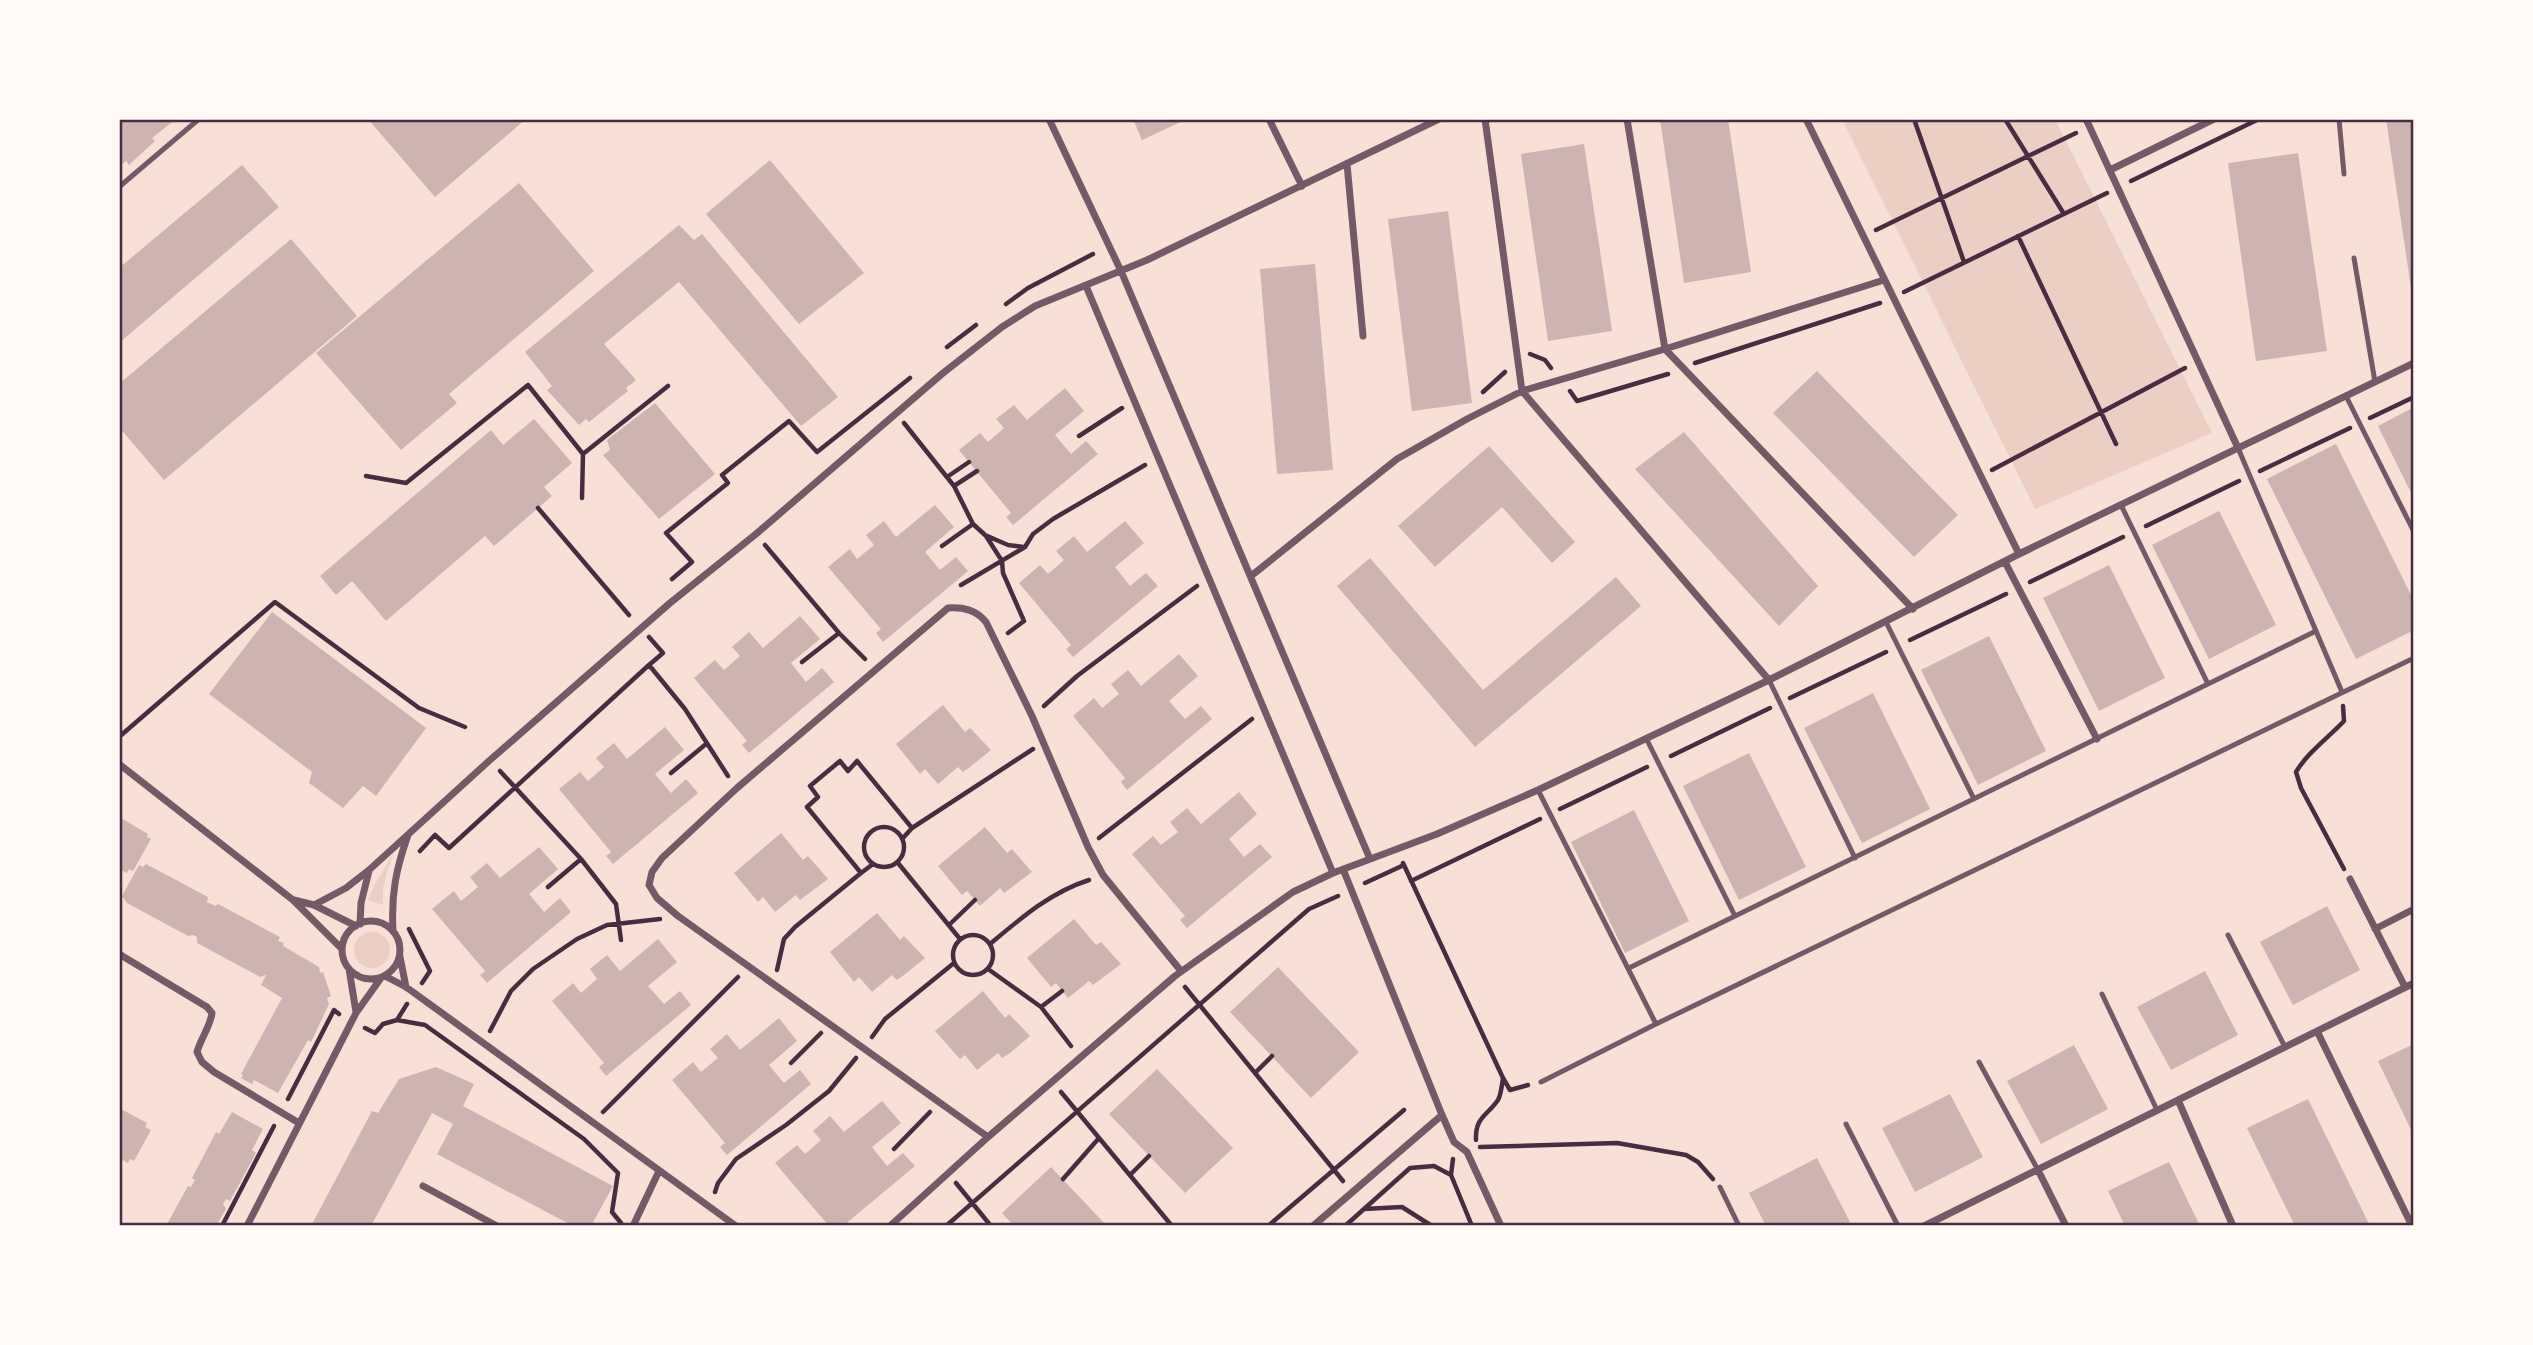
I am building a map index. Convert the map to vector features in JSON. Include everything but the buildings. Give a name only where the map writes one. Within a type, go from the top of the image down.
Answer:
[{"type":"street","points":[[1049,119],[1121,271],[1370,859]]},
{"type":"street","points":[[1269,119],[1302,186]]},
{"type":"street","points":[[313,905],[346,888],[369,870],[641,628],[1002,327],[1035,306],[1121,271],[1439,119]]},
{"type":"street","points":[[1485,119],[1522,391],[1769,680]]},
{"type":"street","points":[[1628,119],[1665,349],[1913,609]]},
{"type":"street","points":[[1806,119],[2019,554]]},
{"type":"street","points":[[2110,170],[2214,119]]},
{"type":"street","points":[[2088,122],[2238,448]]},
{"type":"street","points":[[1348,164],[1363,336]]},
{"type":"street","points":[[1251,576],[1397,459],[1522,391],[1884,280]]},
{"type":"street","points":[[1086,286],[1333,873]]},
{"type":"street","points":[[890,1226],[947,1172],[1178,973],[1293,892],[1333,873],[1397,850],[1538,790],[1769,680],[2019,554],[2414,363]]},
{"type":"street","points":[[2005,562],[2097,739]]},
{"type":"street","points":[[988,1136],[678,916],[657,898],[649,885],[652,872],[662,858],[737,788],[948,608],[963,607],[981,616],[1032,716],[1088,847],[1103,875],[1178,973]]},
{"type":"street","points":[[119,764],[293,900],[342,949],[356,1013]]},
{"type":"street","points":[[406,987],[400,947],[393,930],[391,902],[395,874],[408,834]]},
{"type":"street","points":[[1343,869],[1442,1115],[1454,1142],[1467,1152],[1501,1226]]},
{"type":"street","points":[[358,925],[369,870]]},
{"type":"street","points":[[2350,878],[2405,988]]},
{"type":"street","points":[[293,900],[313,905],[358,925]]},
{"type":"street","points":[[2375,929],[2414,909]]},
{"type":"street","points":[[342,949],[349,932],[358,925],[377,922],[393,930]]},
{"type":"street","points":[[119,954],[207,1007],[212,1013],[211,1023],[197,1052],[202,1062],[299,1123]]},
{"type":"street","points":[[247,1226],[356,1013],[383,977],[392,970],[400,956]]},
{"type":"street","points":[[348,967],[363,978],[383,977],[415,993],[736,1226]]},
{"type":"street","points":[[1924,1226],[2414,983]]},
{"type":"street","points":[[2317,1031],[2412,1226]]},
{"type":"street","points":[[2178,1100],[2234,1226]]},
{"type":"street","points":[[1313,1226],[1442,1115]]},
{"type":"street","points":[[2038,1170],[2066,1226]]},
{"type":"street","points":[[633,1226],[659,1171]]},
{"type":"street","points":[[423,1186],[496,1226]]},
{"type":"lane","points":[[119,187],[199,119]]},
{"type":"lane","points":[[2339,119],[2344,174]]},
{"type":"lane","points":[[2354,258],[2375,382]]},
{"type":"lane","points":[[2346,396],[2414,532]]},
{"type":"lane","points":[[2238,448],[2342,692]]},
{"type":"lane","points":[[2121,505],[2208,684]]},
{"type":"lane","points":[[1886,622],[1974,799]]},
{"type":"lane","points":[[1629,968],[2316,631]]},
{"type":"lane","points":[[1541,1082],[2414,658]]},
{"type":"lane","points":[[1769,680],[1855,858]]},
{"type":"lane","points":[[1646,738],[1735,916]]},
{"type":"lane","points":[[1538,790],[1656,1024]]},
{"type":"lane","points":[[2228,934],[2284,1047]]},
{"type":"lane","points":[[2102,994],[2157,1110]]},
{"type":"lane","points":[[1979,1062],[2038,1170]]},
{"type":"lane","points":[[1846,1124],[1898,1226]]},
{"type":"lane","points":[[1720,1187],[1740,1226]]},
{"type":"path","points":[[1914,119],[1964,262]]},
{"type":"path","points":[[2005,119],[2064,214]]},
{"type":"path","points":[[1863,237],[2028,156],[2088,122]]},
{"type":"path","points":[[2018,236],[2116,443]]},
{"type":"path","points":[[1005,304],[1028,288],[1093,254]]},
{"type":"path","points":[[941,352],[983,320]]},
{"type":"path","points":[[1980,476],[2199,362]]},
{"type":"path","points":[[668,582],[692,562],[666,533],[729,483],[722,475],[789,421],[817,452],[914,375]]},
{"type":"path","points":[[366,476],[406,483],[528,385],[583,454],[582,498]]},
{"type":"path","points":[[583,454],[668,386]]},
{"type":"path","points":[[1079,436],[1134,400]]},
{"type":"path","points":[[897,413],[954,486],[973,524],[1002,561],[1003,573],[1024,621],[996,641]]},
{"type":"path","points":[[961,584],[1025,547],[1033,534],[1053,519],[1158,458]]},
{"type":"path","points":[[947,477],[969,462]]},
{"type":"path","points":[[954,486],[977,471]]},
{"type":"path","points":[[414,860],[435,835],[449,848],[663,653],[538,508]]},
{"type":"path","points":[[942,546],[973,524]]},
{"type":"path","points":[[756,534],[839,633],[875,670]]},
{"type":"path","points":[[985,536],[1008,545],[1025,547]]},
{"type":"path","points":[[1032,716],[1097,661],[1209,578]]},
{"type":"path","points":[[119,737],[275,602],[419,708],[464,727]]},
{"type":"path","points":[[629,615],[639,607]]},
{"type":"path","points":[[802,662],[839,633]]},
{"type":"path","points":[[649,665],[685,709],[737,788]]},
{"type":"path","points":[[2342,692],[2344,721],[2304,759],[2296,772],[2301,788],[2350,878]]},
{"type":"path","points":[[1088,847],[1264,710]]},
{"type":"path","points":[[903,838],[912,828],[1042,743]]},
{"type":"path","points":[[671,773],[706,744]]},
{"type":"path","points":[[491,760],[581,859],[616,904],[621,940]]},
{"type":"path","points":[[860,873],[807,807],[818,797],[810,786],[840,761],[848,771],[857,761],[912,828]]},
{"type":"path","points":[[880,827],[887,827],[903,838],[905,851],[898,863],[886,868],[868,860],[864,847],[868,835],[880,827]]},
{"type":"path","points":[[1397,850],[1510,1090],[1541,1082]]},
{"type":"path","points":[[548,887],[581,859]]},
{"type":"path","points":[[898,863],[960,939]]},
{"type":"path","points":[[775,984],[784,939],[811,913],[873,864]]},
{"type":"path","points":[[946,1226],[1309,909],[1404,865]]},
{"type":"path","points":[[990,944],[1063,889],[1103,875]]},
{"type":"path","points":[[950,924],[975,900]]},
{"type":"path","points":[[484,1043],[511,991],[533,969],[577,939],[607,925],[678,916]]},
{"type":"path","points":[[408,922],[430,971],[397,1020],[425,1025],[584,1139],[618,1173],[612,1212],[624,1226]]},
{"type":"path","points":[[973,934],[986,939],[990,944],[993,957],[988,969],[982,973],[963,973],[954,963],[953,950],[960,939],[973,934]]},
{"type":"path","points":[[711,1207],[718,1183],[736,1159],[829,1091],[886,1019],[954,963]]},
{"type":"path","points":[[593,1122],[748,966]]},
{"type":"path","points":[[988,969],[1041,1007],[1071,1044],[1076,1060]]},
{"type":"path","points":[[1178,973],[1200,1005],[1352,1192]]},
{"type":"path","points":[[1041,1007],[1062,991]]},
{"type":"path","points":[[791,1063],[829,1024]]},
{"type":"path","points":[[1255,1073],[1272,1056]]},
{"type":"path","points":[[1503,1078],[1499,1100],[1475,1128],[1477,1147],[1617,1143],[1686,1155],[1698,1162],[1720,1187]]},
{"type":"path","points":[[1052,1081],[1171,1226]]},
{"type":"path","points":[[894,1149],[940,1102]]},
{"type":"path","points":[[1268,1226],[1404,1111]]},
{"type":"path","points":[[1063,1179],[1099,1138]]},
{"type":"path","points":[[1130,1175],[1149,1156]]},
{"type":"path","points":[[1345,1226],[1410,1168],[1434,1166],[1451,1175],[1472,1226]]},
{"type":"path","points":[[947,1172],[991,1226]]},
{"type":"path","points":[[1364,1209],[1402,1207],[1432,1226]]},
{"type":"shaded area","points":[[1842,119],[2055,119],[2212,433],[2035,509]]},
{"type":"shaded area","points":[[394,852],[383,891],[383,905],[368,900],[375,884]]},
{"type":"shaded area","points":[[372,932],[385,937],[390,950],[385,963],[372,968],[359,963],[354,950],[359,937]]}]
